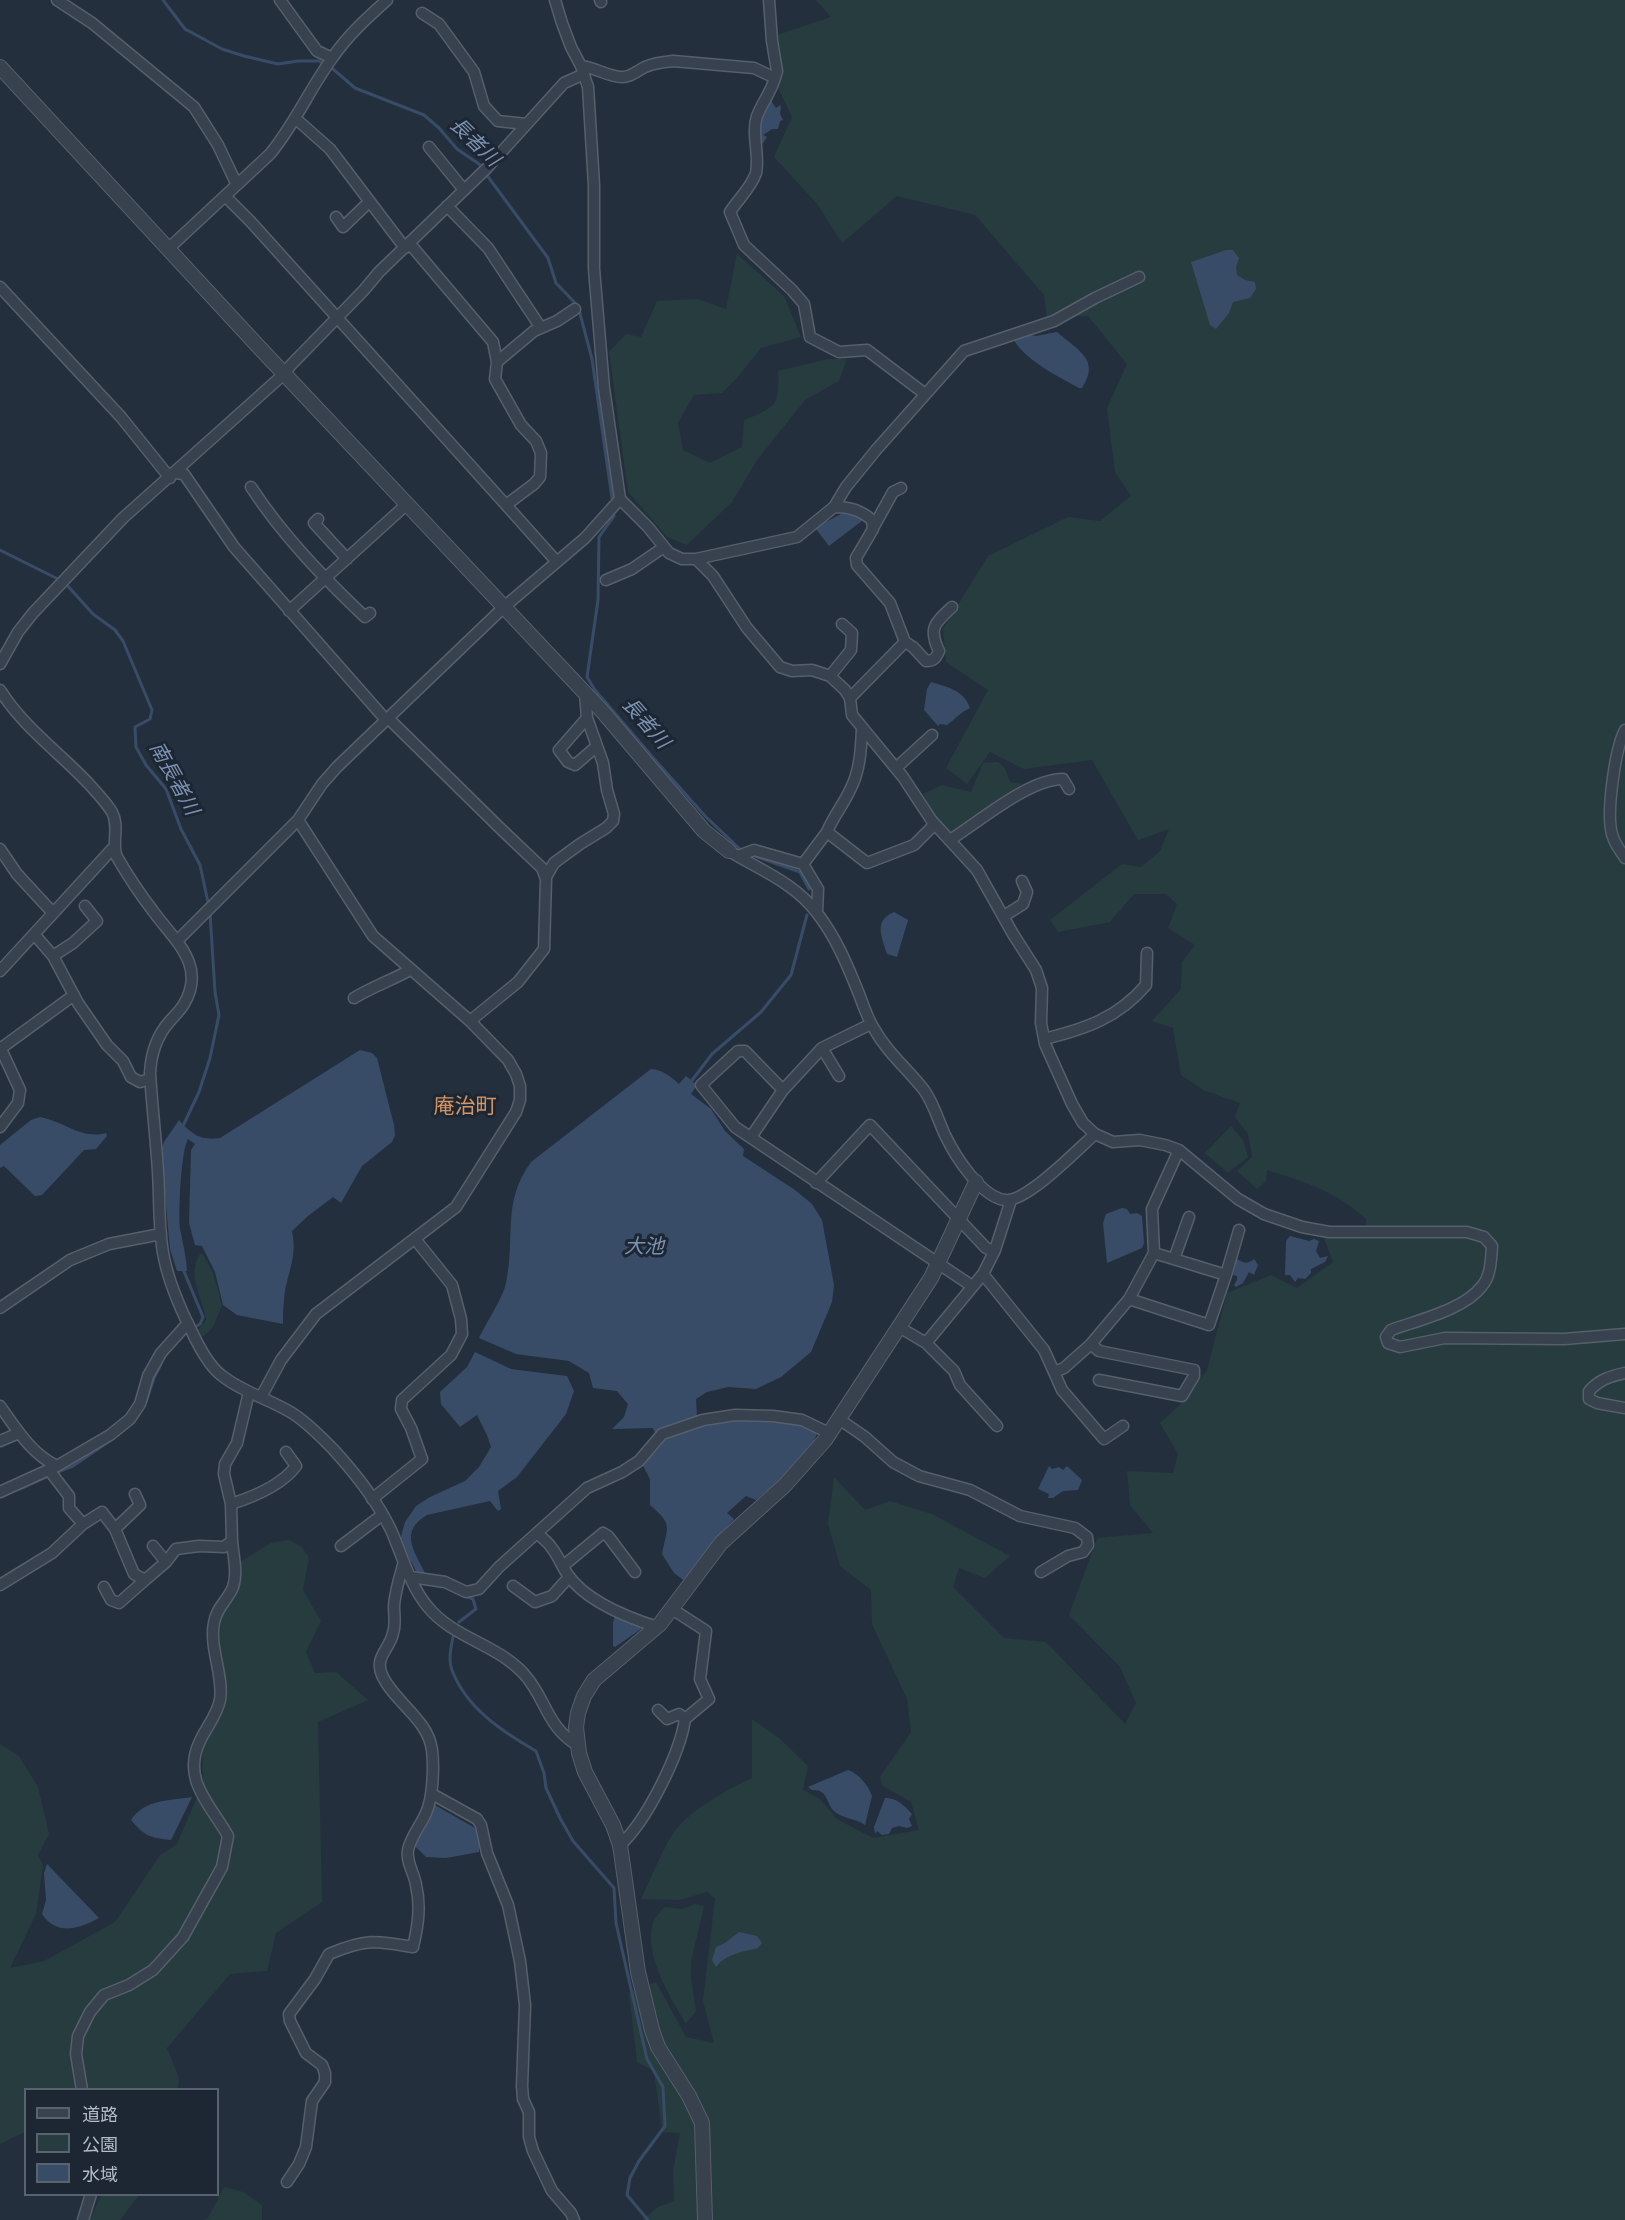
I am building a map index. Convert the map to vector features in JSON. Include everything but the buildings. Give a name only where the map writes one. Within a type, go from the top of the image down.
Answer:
[{"type":"street","points":[[57,0],[92,22],[194,107],[218,145],[237,185]]},
{"type":"street","points":[[280,0],[317,51],[329,63]]},
{"type":"street","points":[[168,249],[270,154],[283,138],[347,37],[387,0]]},
{"type":"street","points":[[555,0],[588,87],[592,141],[594,269],[600,348],[620,499],[648,527],[669,554],[682,559],[696,559],[797,537],[834,507],[846,487],[876,450],[964,351],[1054,321],[1138,277]]},
{"type":"street","points":[[769,0],[777,70],[772,88],[756,117],[756,171],[749,187],[739,197],[730,212],[738,233],[744,245],[804,304],[810,337],[839,352],[867,350],[925,394]]},
{"type":"street","points":[[422,13],[439,24],[474,72],[484,106],[498,121],[526,124]]},
{"type":"street","points":[[0,664],[18,632],[33,613],[123,518],[284,374],[378,272],[464,190],[564,83],[582,70],[593,67],[620,78],[661,62],[674,61],[754,68],[775,78]]},
{"type":"street","points":[[0,68],[585,693],[704,831],[798,891],[818,913],[836,940],[871,1024],[892,1056],[926,1092],[945,1135],[976,1182],[989,1193],[1004,1200],[1016,1199],[1034,1188],[1095,1134]]},
{"type":"street","points":[[295,118],[330,149],[369,202],[493,342],[497,362],[495,379],[521,424],[536,441],[541,453],[540,477],[506,505]]},
{"type":"street","points":[[429,147],[464,190]]},
{"type":"street","points":[[225,196],[338,317],[557,562]]},
{"type":"street","points":[[336,217],[343,227],[369,202]]},
{"type":"street","points":[[447,206],[488,248],[541,328]]},
{"type":"street","points":[[0,287],[172,475]]},
{"type":"street","points":[[497,362],[534,331],[575,309]]},
{"type":"street","points":[[172,475],[184,474],[234,548],[387,719],[542,868],[546,877],[544,949],[518,982],[470,1021]]},
{"type":"street","points":[[251,487],[272,520],[325,579],[365,617],[370,613]]},
{"type":"street","points":[[902,488],[893,492],[856,558],[857,565],[890,603],[905,642],[914,647],[926,661],[932,661],[939,651],[933,637],[934,628],[952,607]]},
{"type":"street","points":[[178,940],[298,820],[322,784],[337,767],[504,607],[585,538],[620,499]]},
{"type":"street","points":[[289,611],[407,504]]},
{"type":"street","points":[[834,507],[850,507],[864,513],[872,520],[873,529]]},
{"type":"street","points":[[318,519],[314,523],[347,559]]},
{"type":"street","points":[[606,580],[632,569],[664,547]]},
{"type":"street","points":[[696,559],[712,576],[747,627],[780,667],[792,671],[812,670],[830,676],[850,698],[852,715],[862,729],[896,768],[935,824],[977,870],[1036,970],[1042,988],[1041,1023],[1044,1039],[1072,1104],[1083,1123],[1095,1134],[1113,1142],[1140,1140],[1179,1150],[1238,1199],[1264,1214],[1302,1227],[1329,1232],[1467,1232],[1484,1237],[1492,1246],[1491,1264],[1484,1285],[1469,1299],[1455,1306],[1391,1330],[1386,1337],[1388,1343],[1400,1347],[1445,1338],[1564,1339],[1625,1334]]},
{"type":"street","points":[[830,676],[851,650],[852,633],[842,624]]},
{"type":"street","points":[[850,698],[905,642]]},
{"type":"street","points":[[0,690],[23,719],[73,767],[111,810],[115,819],[114,846],[117,857],[147,903],[178,940],[190,967],[192,984],[185,1003],[157,1041],[151,1062],[150,1079],[164,1259],[188,1323],[212,1366],[220,1374],[249,1392],[295,1415],[312,1428],[352,1471],[382,1515],[418,1593],[434,1615],[491,1648],[517,1667],[535,1689],[557,1729],[564,1737],[577,1744]]},
{"type":"street","points":[[546,877],[554,863],[613,821],[614,814],[603,763],[587,718],[585,693]]},
{"type":"street","points":[[587,718],[559,750],[568,762],[575,765],[597,746]]},
{"type":"street","points":[[803,864],[827,832],[833,816],[850,789],[860,762],[862,729]]},
{"type":"street","points":[[1625,730],[1620,739],[1609,824],[1612,837],[1625,858]]},
{"type":"street","points":[[896,768],[932,735]]},
{"type":"street","points":[[950,840],[1021,792],[1053,779],[1063,779],[1069,789]]},
{"type":"street","points":[[261,1397],[281,1360],[316,1314],[456,1207],[516,1112],[520,1100],[520,1086],[508,1060],[470,1021],[373,936],[298,820]]},
{"type":"street","points":[[827,832],[867,863],[914,845],[935,824]]},
{"type":"street","points":[[0,971],[114,846]]},
{"type":"street","points":[[0,849],[17,874],[53,913]]},
{"type":"street","points":[[740,853],[754,850],[803,864],[818,889],[818,913]]},
{"type":"street","points":[[1004,916],[1023,904],[1027,892],[1022,881]]},
{"type":"street","points":[[53,956],[97,921],[85,906]]},
{"type":"street","points":[[34,934],[53,956],[74,995],[107,1045],[123,1061],[132,1077],[140,1082],[150,1079]]},
{"type":"street","points":[[1044,1039],[1080,1030],[1132,1002],[1146,986],[1147,953]]},
{"type":"street","points":[[354,998],[374,986],[411,970]]},
{"type":"street","points":[[0,1127],[18,1103],[20,1090],[0,1050],[74,995]]},
{"type":"street","points":[[751,1137],[783,1090],[822,1048],[871,1024]]},
{"type":"street","points":[[822,1048],[839,1076]]},
{"type":"street","points":[[783,1090],[745,1051],[738,1051],[701,1085],[735,1126],[816,1183],[883,1224],[972,1286]]},
{"type":"street","points":[[816,1183],[870,1125],[986,1248],[994,1251]]},
{"type":"street","points":[[1054,1372],[1064,1368],[1091,1344],[1129,1299],[1154,1253],[1152,1209],[1179,1150]]},
{"type":"street","points":[[705,2220],[702,2123],[689,2096],[658,2047],[652,2030],[638,1972],[620,1845],[613,1825],[585,1772],[577,1744],[578,1713],[589,1688],[609,1667],[657,1627],[722,1543],[785,1485],[829,1433],[939,1263],[976,1182]]},
{"type":"street","points":[[926,1343],[983,1274],[994,1251],[1011,1200]]},
{"type":"street","points":[[1174,1259],[1189,1217]]},
{"type":"street","points":[[1129,1299],[1209,1326],[1239,1230]]},
{"type":"street","points":[[0,1308],[70,1260],[109,1244],[161,1234]]},
{"type":"street","points":[[372,1499],[422,1459],[411,1428],[401,1409],[402,1400],[451,1355],[462,1334],[461,1319],[452,1285],[415,1239]]},
{"type":"street","points":[[1154,1253],[1226,1275]]},
{"type":"street","points":[[983,1274],[1044,1350],[1062,1390],[1104,1439],[1123,1426]]},
{"type":"street","points":[[0,1492],[53,1468],[110,1435],[130,1419],[140,1404],[148,1376],[161,1353],[188,1323]]},
{"type":"street","points":[[899,1327],[926,1343],[954,1371],[960,1385],[998,1426]]},
{"type":"street","points":[[1091,1344],[1099,1351],[1194,1370],[1194,1376],[1182,1396],[1099,1380]]},
{"type":"street","points":[[1625,1373],[1610,1376],[1595,1384],[1589,1391],[1589,1399],[1597,1403],[1625,1408]]},
{"type":"street","points":[[82,2088],[76,2054],[78,2036],[90,2012],[104,1995],[129,1985],[153,1970],[168,1954],[183,1937],[222,1867],[228,1836],[206,1804],[196,1782],[194,1767],[195,1752],[220,1700],[213,1626],[219,1609],[233,1586],[235,1572],[231,1504],[224,1474],[225,1464],[237,1443],[249,1392]]},
{"type":"street","points":[[0,1406],[19,1432],[53,1468],[69,1496],[69,1508],[83,1524]]},
{"type":"street","points":[[411,1577],[444,1582],[466,1592],[479,1589],[499,1567],[587,1488],[622,1472],[639,1461],[662,1434],[703,1420],[735,1415],[773,1416],[802,1420],[829,1433]]},
{"type":"street","points":[[839,1419],[865,1437],[893,1462],[919,1476],[970,1490],[1020,1516],[1075,1528],[1087,1537],[1088,1545],[1083,1552],[1068,1556],[1041,1572]]},
{"type":"street","points":[[0,1441],[19,1432]]},
{"type":"street","points":[[231,1504],[251,1497],[290,1474],[296,1466],[286,1452]]},
{"type":"street","points":[[115,1530],[140,1505],[135,1494]]},
{"type":"street","points":[[0,1585],[52,1552],[83,1524],[102,1512],[115,1530],[134,1574],[145,1580]]},
{"type":"street","points":[[341,1546],[382,1515]]},
{"type":"street","points":[[563,1566],[603,1533],[608,1536],[635,1572]]},
{"type":"street","points":[[538,1534],[551,1546],[569,1577],[606,1606],[657,1627]]},
{"type":"street","points":[[104,1587],[111,1600],[119,1603],[166,1562],[176,1549],[199,1546],[224,1547],[232,1541]]},
{"type":"street","points":[[153,1546],[166,1562]]},
{"type":"street","points":[[287,2182],[299,2164],[306,2147],[312,2101],[325,2082],[322,2065],[306,2053],[290,2021],[289,2014],[315,1979],[329,1954],[366,1942],[378,1941],[412,1947],[420,1907],[416,1882],[409,1864],[408,1849],[427,1811],[432,1794],[432,1752],[430,1742],[419,1723],[387,1684],[380,1667],[381,1654],[394,1632],[395,1596],[404,1562]]},
{"type":"street","points":[[513,1586],[535,1602],[552,1596],[569,1577]]},
{"type":"street","points":[[620,1845],[629,1837],[657,1794],[683,1734],[685,1719],[709,1700],[700,1679],[706,1631],[672,1610]]},
{"type":"street","points":[[658,1710],[667,1719],[679,1714],[685,1719]]},
{"type":"street","points":[[432,1794],[477,1819],[481,1826],[487,1853],[508,1905],[523,1985],[525,2034],[522,2086],[523,2099],[529,2112],[529,2137],[533,2151],[552,2191],[571,2212],[574,2220]]},
{"type":"street","points":[[83,2220],[90,2196]]},
{"type":"green space","points":[[816,0],[1625,0],[1625,2220],[642,2220],[658,2207],[674,2201],[673,2171],[680,2133],[662,2132],[654,2071],[637,2062],[629,1993],[656,1982],[686,2037],[714,2043],[703,2001],[715,1898],[707,1892],[679,1900],[641,1899],[664,1850],[678,1827],[708,1802],[752,1778],[752,1719],[779,1738],[808,1766],[803,1790],[820,1799],[837,1819],[873,1838],[919,1830],[911,1802],[883,1786],[880,1777],[911,1732],[907,1699],[872,1624],[871,1590],[840,1566],[828,1524],[834,1477],[865,1510],[890,1501],[932,1514],[1010,1556],[985,1578],[959,1568],[953,1587],[1004,1638],[1046,1642],[1125,1724],[1136,1703],[1120,1667],[1069,1615],[1097,1538],[1153,1533],[1130,1505],[1127,1471],[1173,1473],[1178,1454],[1160,1423],[1182,1403],[1207,1370],[1227,1293],[1271,1275],[1297,1288],[1333,1262],[1324,1238],[1366,1237],[1366,1219],[1343,1201],[1320,1188],[1267,1170],[1266,1181],[1257,1189],[1237,1171],[1252,1157],[1248,1134],[1235,1117],[1240,1103],[1203,1090],[1181,1075],[1173,1028],[1152,1021],[1181,989],[1182,962],[1195,945],[1168,928],[1177,904],[1166,894],[1134,894],[1110,922],[1058,932],[1050,920],[1122,864],[1141,867],[1160,851],[1169,829],[1138,840],[1092,760],[1024,769],[990,752],[967,784],[946,768],[988,690],[946,662],[943,629],[988,556],[1068,517],[1100,521],[1131,496],[1115,472],[1107,408],[1127,364],[1088,316],[1047,317],[1044,295],[975,215],[897,196],[842,243],[818,205],[774,157],[792,117],[778,88],[777,35],[831,17]]},
{"type":"green space","points":[[737,254],[784,296],[801,337],[761,348],[722,393],[694,395],[678,423],[683,450],[710,463],[742,447],[744,420],[763,412],[776,399],[778,371],[828,359],[847,359],[839,381],[805,400],[757,460],[732,502],[687,545],[667,537],[628,492],[609,352],[626,334],[641,337],[657,301],[698,299],[726,309]]},
{"type":"green space","points":[[998,762],[1005,768],[1010,782],[1022,784],[953,834],[936,821],[923,794],[942,785],[971,792],[983,763]]},
{"type":"green space","points":[[1231,1126],[1243,1140],[1248,1157],[1228,1173],[1205,1153]]},
{"type":"green space","points":[[200,1254],[203,1254],[213,1273],[222,1306],[212,1328],[200,1338],[197,1331],[206,1320],[195,1279],[196,1262]]},
{"type":"green space","points":[[289,1540],[302,1547],[309,1558],[303,1590],[321,1621],[306,1652],[315,1673],[336,1672],[368,1700],[318,1722],[322,1902],[276,1933],[267,1971],[230,1974],[167,2048],[179,2078],[178,2088],[24,2088],[24,2132],[0,2144],[0,1744],[19,1756],[38,1787],[49,1834],[38,1855],[43,1865],[36,1914],[10,1968],[44,1961],[115,1922],[160,1855],[177,1844],[203,1783],[202,1750],[226,1692],[219,1648],[221,1618],[240,1584],[240,1562],[271,1543]]},
{"type":"green space","points":[[695,1904],[704,1906],[691,1962],[696,2011],[686,2024],[660,1975],[655,1962],[651,1935],[653,1923],[664,1907],[682,1909]]},
{"type":"green space","points":[[224,2187],[243,2192],[262,2205],[262,2220],[204,2220],[208,2218]]},
{"type":"green space","points":[[100,2196],[138,2196],[120,2220],[90,2220]]},
{"type":"water","points":[[773,96],[772,102],[776,108],[781,105],[780,114],[783,120],[780,121],[778,129],[772,129],[763,135],[767,137],[760,148],[760,118]]},
{"type":"water","points":[[1226,250],[1233,250],[1239,258],[1236,267],[1237,275],[1255,282],[1256,289],[1250,298],[1233,302],[1229,313],[1216,329],[1210,325],[1191,262]]},
{"type":"water","points":[[1057,332],[1079,350],[1088,362],[1089,370],[1082,388],[1042,367],[1018,346],[1013,338],[1026,334],[1036,336]]},
{"type":"water","points":[[845,512],[859,516],[863,520],[829,546],[816,529]]},
{"type":"water","points":[[931,682],[959,693],[970,708],[947,725],[938,726],[924,710],[927,689]]},
{"type":"water","points":[[894,912],[908,920],[897,957],[887,954],[881,936],[883,920]]},
{"type":"water","points":[[360,1050],[372,1053],[377,1058],[394,1125],[395,1135],[392,1142],[362,1166],[341,1203],[333,1197],[292,1231],[294,1250],[285,1290],[283,1324],[237,1315],[223,1305],[215,1272],[202,1246],[195,1245],[189,1223],[191,1150],[195,1144],[188,1139],[182,1168],[179,1210],[187,1271],[177,1271],[170,1249],[161,1151],[164,1142],[179,1120],[197,1135],[220,1138]]},
{"type":"water","name":"大池","points":[[651,1069],[666,1074],[679,1084],[686,1076],[697,1085],[691,1094],[711,1109],[725,1131],[744,1149],[743,1156],[812,1204],[822,1220],[834,1285],[832,1302],[811,1352],[781,1377],[756,1389],[728,1387],[707,1392],[696,1399],[697,1417],[655,1433],[653,1428],[612,1429],[624,1417],[628,1404],[617,1391],[593,1388],[589,1373],[569,1361],[516,1354],[479,1338],[506,1283],[511,1221],[516,1192],[531,1162]]},
{"type":"water","points":[[40,1117],[81,1132],[106,1133],[107,1136],[96,1149],[84,1150],[42,1195],[35,1196],[4,1166],[0,1168],[0,1145],[31,1120]]},
{"type":"water","points":[[1122,1208],[1127,1209],[1130,1214],[1137,1213],[1142,1216],[1144,1243],[1142,1248],[1107,1263],[1103,1223],[1106,1214]]},
{"type":"water","points":[[1290,1236],[1319,1241],[1316,1251],[1320,1258],[1328,1256],[1325,1262],[1311,1269],[1311,1273],[1305,1279],[1298,1278],[1295,1282],[1290,1275],[1285,1275],[1286,1241]]},
{"type":"water","points":[[1236,1258],[1245,1263],[1254,1259],[1258,1265],[1254,1275],[1249,1272],[1243,1283],[1236,1287],[1234,1285],[1237,1276],[1233,1275]]},
{"type":"water","points":[[475,1352],[511,1369],[567,1376],[574,1391],[566,1414],[517,1477],[498,1491],[501,1509],[498,1511],[490,1501],[427,1515],[418,1522],[411,1535],[412,1543],[426,1575],[418,1575],[400,1540],[405,1522],[416,1506],[465,1481],[479,1467],[491,1447],[477,1415],[460,1427],[441,1404],[440,1392],[467,1367]]},
{"type":"water","points":[[768,1419],[796,1422],[818,1431],[808,1450],[782,1478],[756,1500],[746,1496],[727,1513],[734,1519],[703,1555],[686,1582],[674,1573],[662,1554],[667,1526],[650,1505],[650,1479],[642,1464],[664,1437],[692,1427],[727,1420]]},
{"type":"water","points":[[1049,1466],[1052,1469],[1059,1467],[1063,1470],[1067,1466],[1082,1480],[1078,1490],[1063,1491],[1053,1498],[1048,1498],[1049,1494],[1038,1489]]},
{"type":"water","points":[[615,1615],[640,1626],[641,1629],[615,1647],[613,1646],[613,1623]]},
{"type":"water","points":[[848,1770],[863,1780],[872,1796],[865,1825],[837,1814],[824,1794],[808,1787]]},
{"type":"water","points":[[192,1797],[171,1840],[148,1835],[131,1820],[143,1808],[150,1805],[166,1800]]},
{"type":"water","points":[[885,1798],[897,1801],[912,1814],[909,1819],[912,1826],[892,1828],[889,1834],[882,1835],[877,1831],[875,1834],[874,1827]]},
{"type":"water","points":[[433,1804],[475,1828],[480,1837],[479,1852],[446,1858],[426,1857],[414,1845]]},
{"type":"water","points":[[47,1864],[99,1918],[84,1925],[69,1928],[61,1928],[48,1921],[42,1914],[46,1900],[44,1873]]},
{"type":"water","points":[[739,1932],[757,1936],[762,1943],[758,1948],[729,1956],[716,1967],[712,1960],[716,1947]]},
{"type":"waterway","name":"長者川","points":[[163,0],[185,29],[222,49],[278,64],[319,61],[333,69],[355,88],[424,115],[457,149],[479,164],[482,169]]},
{"type":"waterway","name":"長者川","points":[[486,174],[548,258],[556,283],[578,306],[592,359],[612,498]]},
{"type":"waterway","name":"長者川","points":[[614,516],[599,537],[598,600],[587,677],[595,690],[655,760],[706,817],[743,852]]},
{"type":"waterway","name":"南長者川","points":[[0,550],[60,580]]},
{"type":"waterway","name":"南長者川","points":[[66,584],[93,614],[115,630],[123,641],[152,710],[150,719],[135,727],[136,747],[146,765],[166,789],[181,829],[200,865],[209,907]]},
{"type":"waterway","name":"長者川","points":[[752,855],[800,872],[809,889]]},
{"type":"waterway","name":"南長者川","points":[[182,1128],[199,1092],[210,1058],[219,1015],[215,992],[210,913]]},
{"type":"waterway","name":"長者川","points":[[690,1083],[712,1054],[761,1012],[791,975],[807,915]]},
{"type":"waterway","points":[[183,1269],[203,1317],[200,1324],[193,1328]]},
{"type":"waterway","points":[[146,1402],[161,1364]]},
{"type":"waterway","points":[[55,1473],[73,1466],[111,1440]]},
{"type":"waterway","points":[[20,1489],[49,1476]]},
{"type":"waterway","points":[[459,1622],[476,1609],[473,1599],[465,1596]]},
{"type":"waterway","points":[[453,1637],[450,1662],[458,1684],[487,1718],[536,1751],[544,1773],[546,1788],[573,1841],[614,1888],[616,1923],[647,2059],[663,2087],[665,2126],[639,2161],[630,2178],[627,2195],[648,2220]]},
{"type":"district","name":"庵治町","points":[[465,1108]]}]
